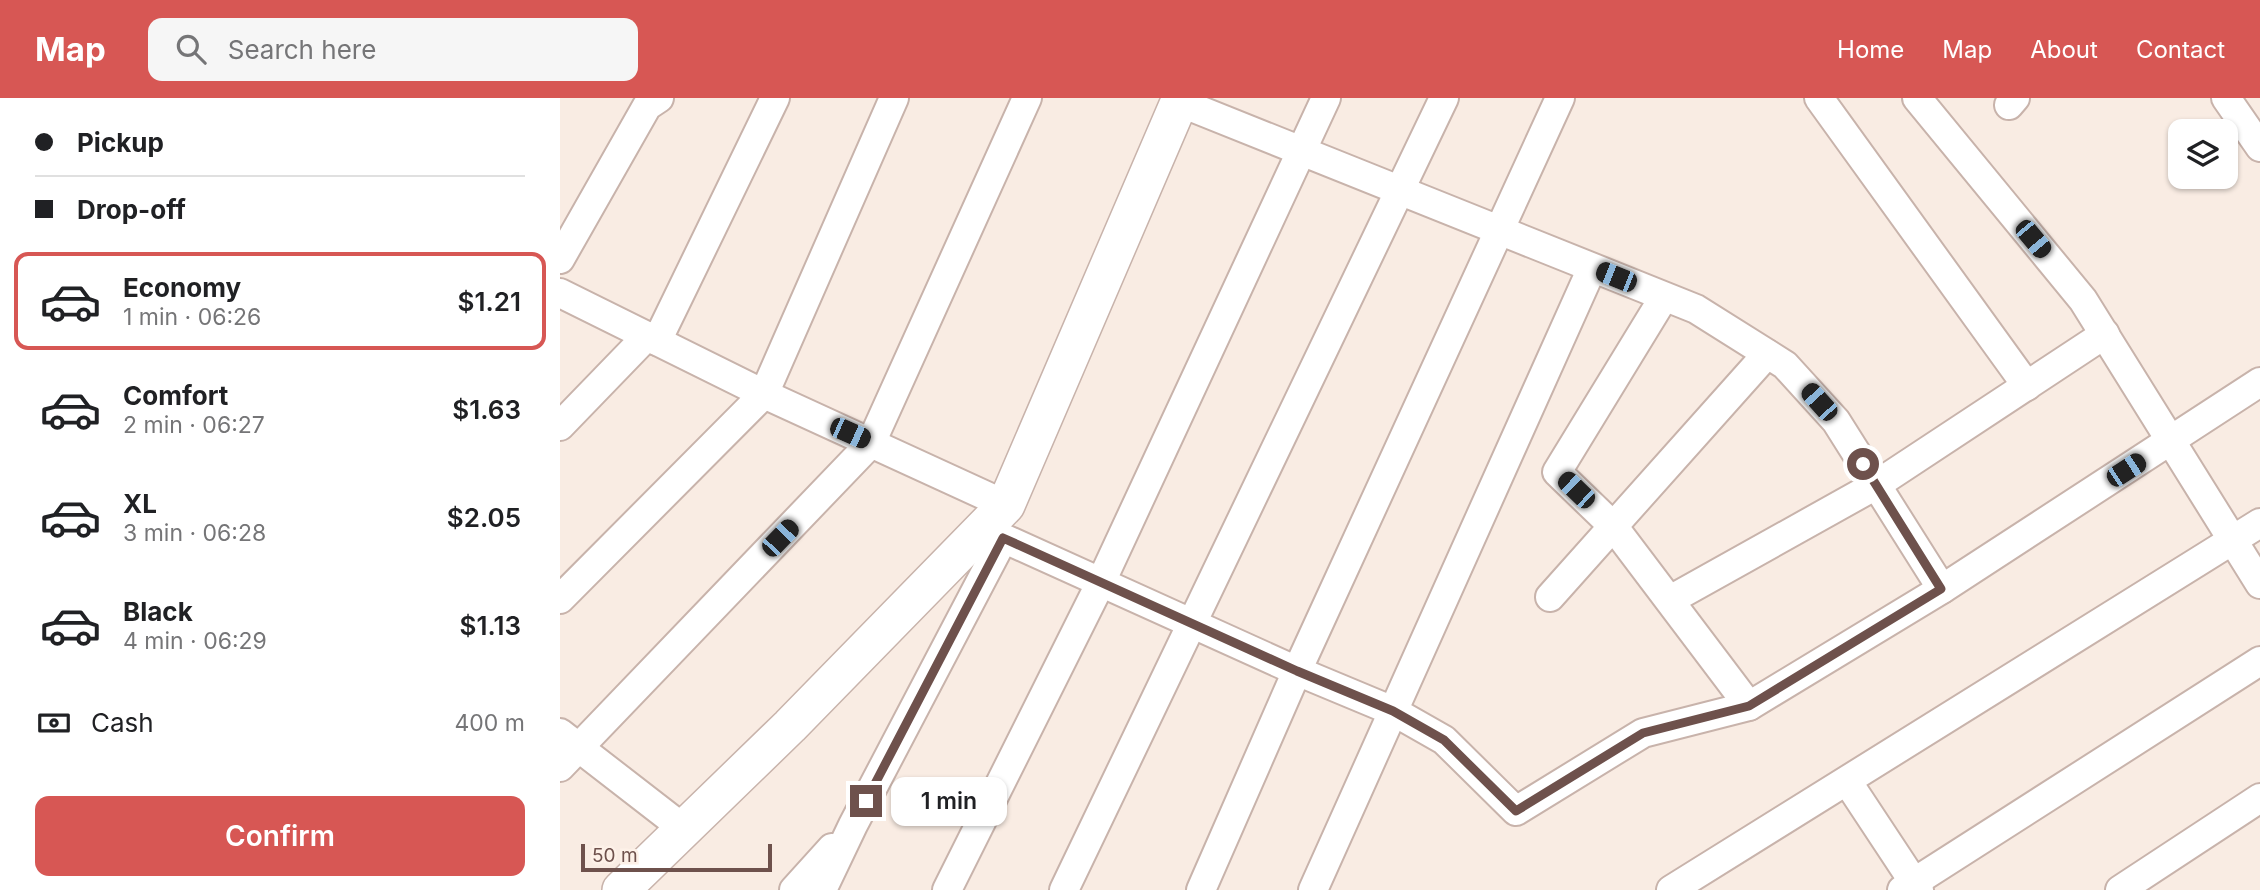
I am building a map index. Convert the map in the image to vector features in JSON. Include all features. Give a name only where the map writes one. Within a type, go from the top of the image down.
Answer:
[{"type":"street","points":[[560,259],[647,106],[659,98]]},
{"type":"street","points":[[560,426],[652,338],[775,98]]},
{"type":"street","points":[[560,599],[764,394],[894,98]]},
{"type":"street","points":[[684,829],[567,750],[871,443],[1027,98]]},
{"type":"street","points":[[947,890],[1101,582],[1326,98]]},
{"type":"street","points":[[1064,890],[1444,98]]},
{"type":"street","points":[[1201,890],[1297,671],[1560,98]]},
{"type":"street","points":[[1818,98],[2027,386]]},
{"type":"street","points":[[1917,98],[2083,300],[2260,584]]},
{"type":"street","points":[[2226,98],[2260,147]]},
{"type":"street","points":[[822,890],[997,524],[1180,100],[1696,309],[1785,365],[1836,421],[1941,589]]},
{"type":"street","points":[[1313,890],[1592,268]]},
{"type":"street","points":[[560,293],[764,394],[871,443],[997,524],[1101,582],[1297,671],[1393,711],[1444,740],[1516,811],[1643,733],[1749,706],[1941,589],[2260,382]]},
{"type":"street","points":[[1664,297],[1557,472],[1614,526],[1749,706]]},
{"type":"street","points":[[1670,600],[1876,485],[2105,334]]},
{"type":"street","points":[[1550,597],[1767,354]]},
{"type":"street","points":[[1671,890],[2260,523]]},
{"type":"street","points":[[621,890],[997,524]]},
{"type":"street","points":[[1847,781],[1912,887],[2260,661]]},
{"type":"street","points":[[2120,890],[2260,799]]},
{"type":"street","points":[[794,890],[853,825]]},
{"type":"route","points":[[866,801],[1003,538],[1297,671],[1393,711],[1444,740],[1516,811],[1643,733],[1749,706],[1941,589],[1863,464]]}]
